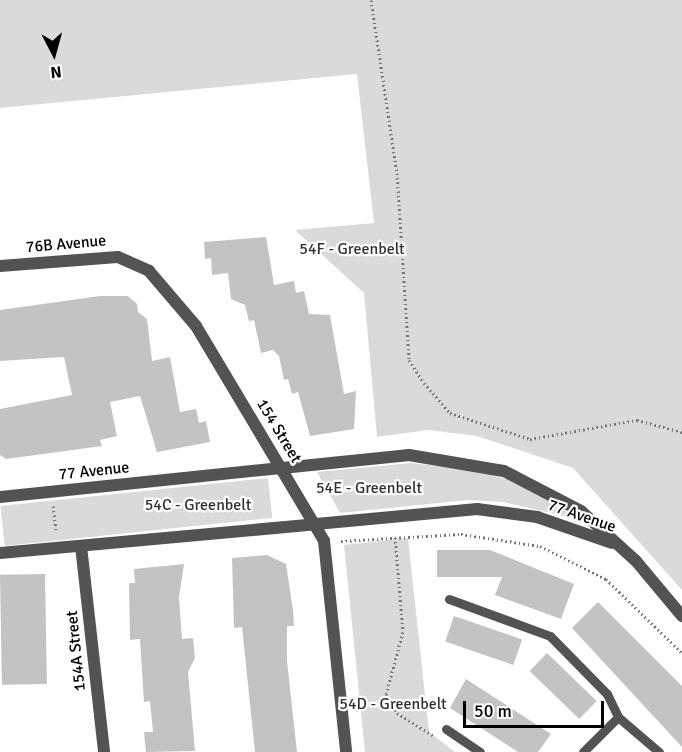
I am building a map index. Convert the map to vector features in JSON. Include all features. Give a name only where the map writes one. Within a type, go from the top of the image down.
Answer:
[{"type":"street","name":"76B Avenue","points":[[0,266],[102,256],[134,262]]},
{"type":"street","name":"154 Street","points":[[134,262],[148,271],[196,326],[316,524],[324,541],[346,752]]},
{"type":"street","name":"77 Avenue","points":[[0,497],[410,455],[477,463],[553,494],[619,545]]},
{"type":"street","name":"77 Avenue","points":[[0,553],[477,509],[537,517],[619,545]]},
{"type":"street","points":[[619,545],[682,616]]},
{"type":"street","name":"154A Street","points":[[81,546],[104,752]]},
{"type":"lane","points":[[449,600],[550,636],[607,694],[618,717],[659,752]]},
{"type":"lane","points":[[583,752],[618,717]]},
{"type":"lane","points":[[446,729],[480,752]]},
{"type":"path","points":[[371,0],[397,173],[409,360],[424,383],[450,412],[530,439],[638,420],[682,432]]},
{"type":"path","points":[[53,499],[57,540]]},
{"type":"path","points":[[341,541],[484,535],[540,546],[606,579],[682,653]]},
{"type":"path","points":[[395,537],[403,632],[386,693],[397,713],[438,739]]},
{"type":"green space","name":"54F - Greenbelt","points":[[0,0],[682,0],[682,590],[573,468],[477,436],[428,430],[377,437],[364,293],[295,230],[374,223],[357,74],[0,108]]},
{"type":"green space","name":"54E - Greenbelt","points":[[411,463],[476,470],[526,485],[578,519],[503,502],[468,500],[340,513],[317,472]]},
{"type":"green space","name":"54C - Greenbelt","points":[[268,478],[272,518],[5,546],[0,506]]},
{"type":"green space","name":"54D - Greenbelt","points":[[408,538],[429,732],[455,752],[365,752],[344,545]]},
{"type":"building","points":[[266,237],[274,285],[294,281],[296,293],[304,291],[309,314],[330,315],[344,394],[356,391],[354,429],[310,436],[298,392],[292,394],[288,379],[284,380],[279,356],[273,350],[261,353],[254,320],[249,321],[245,305],[231,299],[228,273],[212,275],[211,258],[205,259],[204,242]]},
{"type":"building","points":[[100,296],[128,296],[137,304],[138,312],[147,319],[152,361],[170,357],[180,412],[196,409],[199,423],[206,421],[210,442],[157,452],[140,396],[110,402],[117,436],[100,440],[102,446],[6,459],[0,455],[0,409],[72,395],[64,357],[0,361],[0,310]]},
{"type":"building","points":[[437,550],[490,550],[574,584],[561,619],[495,595],[502,577],[437,577]]},
{"type":"building","points":[[267,555],[286,564],[294,626],[287,626],[287,661],[297,752],[255,752],[242,627],[234,628],[232,558]]},
{"type":"building","points":[[184,564],[179,597],[182,639],[193,638],[195,658],[188,672],[195,751],[146,752],[144,732],[153,732],[150,701],[144,702],[140,639],[130,640],[129,583],[135,583],[134,569]]},
{"type":"building","points":[[45,574],[47,684],[2,685],[0,575]]},
{"type":"building","points":[[598,602],[682,686],[682,747],[572,628]]},
{"type":"building","points":[[454,616],[522,639],[513,665],[445,642]]},
{"type":"building","points":[[547,653],[597,701],[579,719],[530,671]]},
{"type":"building","points":[[466,679],[551,734],[538,752],[518,752],[450,708]]}]
